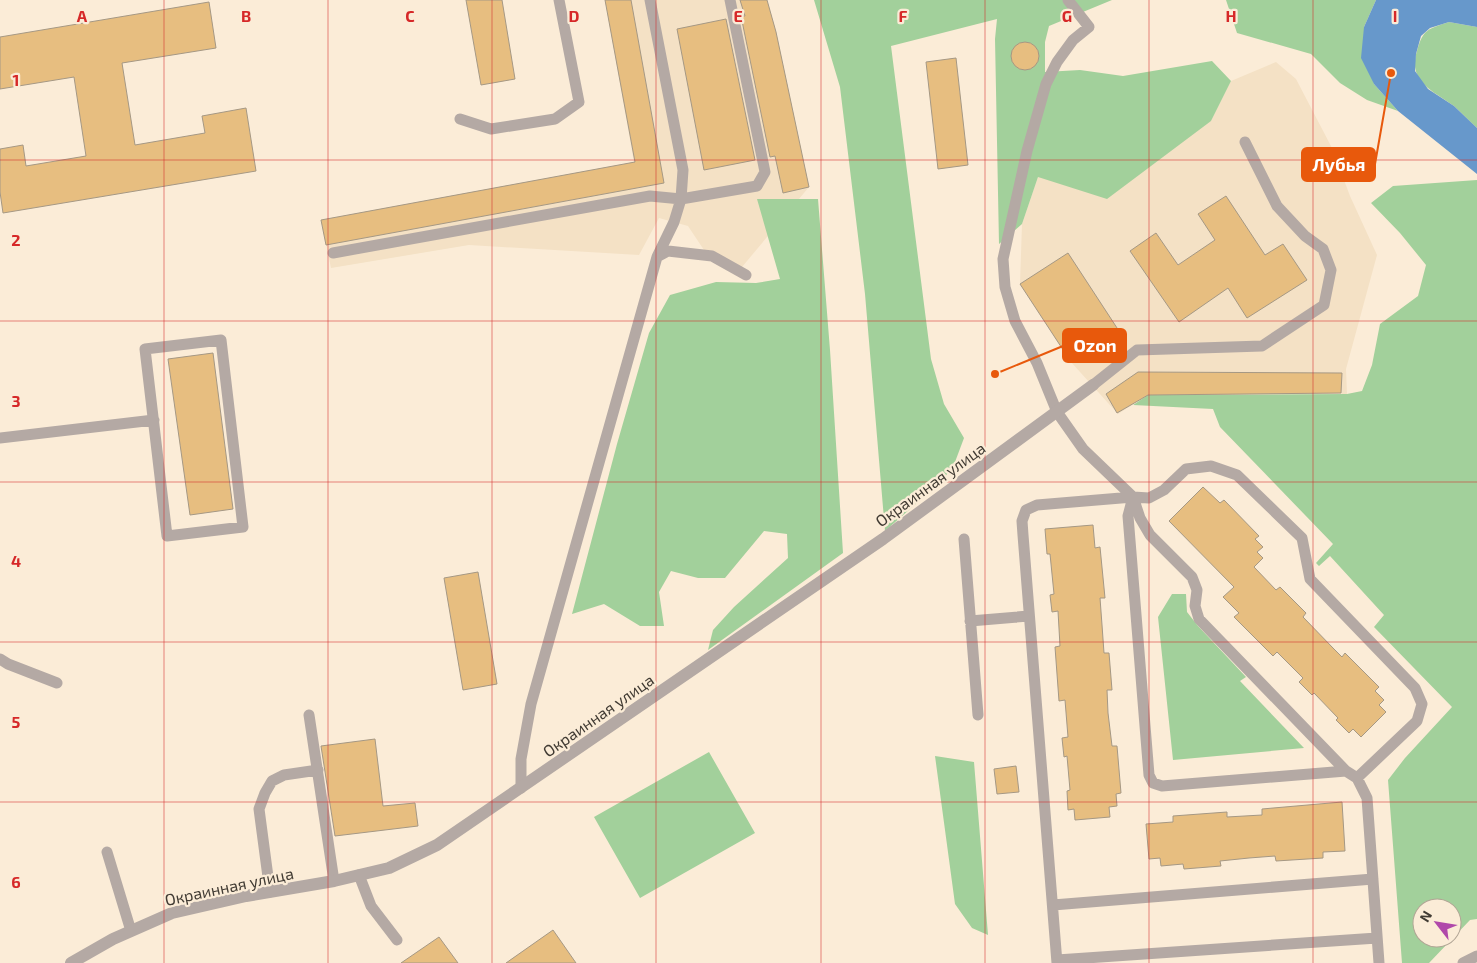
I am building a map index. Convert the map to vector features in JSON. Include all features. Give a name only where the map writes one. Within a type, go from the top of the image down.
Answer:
[{"type":"street","name":"Окраинная улица","points":[[71,963],[113,939],[172,913],[270,892],[334,881],[389,868],[436,846],[883,539],[1093,385]]},
{"type":"lane","points":[[460,119],[490,129],[555,119],[579,102],[559,0]]},
{"type":"lane","points":[[521,788],[521,759],[531,704],[657,257],[674,222],[682,199],[683,170],[650,0]]},
{"type":"lane","points":[[333,253],[650,196],[682,199],[757,186],[765,172],[730,0]]},
{"type":"lane","points":[[1068,0],[1089,27],[1073,40],[1057,62],[1046,84],[1027,151],[1003,259],[1005,287],[1015,321],[1037,363],[1057,412],[1083,449],[1133,497],[1140,518],[1150,535],[1192,577],[1197,590],[1195,606],[1199,620],[1346,772],[1357,778],[1367,798],[1379,963]]},
{"type":"lane","points":[[1093,385],[1137,350],[1262,346],[1324,305],[1330,270],[1323,249],[1305,236],[1277,206],[1245,142]]},
{"type":"lane","points":[[657,257],[668,251],[712,256],[746,275]]},
{"type":"lane","points":[[221,340],[243,527],[167,536],[154,420],[145,349],[221,340]]},
{"type":"lane","points":[[0,438],[154,420]]},
{"type":"lane","points":[[1357,778],[1417,721],[1422,704],[1415,688],[1310,579],[1302,538],[1237,475],[1211,466],[1186,469],[1164,490],[1149,498],[1133,497],[1037,504],[1026,510],[1022,521],[1057,962],[1377,938]]},
{"type":"lane","points":[[1133,497],[1128,516],[1149,775],[1153,783],[1162,786],[1346,772]]},
{"type":"lane","points":[[964,540],[978,715]]},
{"type":"lane","points":[[970,621],[1029,616]]},
{"type":"lane","points":[[0,660],[57,683]]},
{"type":"lane","points":[[309,715],[334,881]]},
{"type":"lane","points":[[270,892],[259,809],[265,792],[272,781],[284,774],[318,770]]},
{"type":"lane","points":[[107,852],[131,931]]},
{"type":"lane","points":[[359,875],[371,906],[397,940]]},
{"type":"lane","points":[[1053,905],[1372,879]]},
{"type":"lane","points":[[1464,963],[1477,956]]},
{"type":"shaded area","points":[[605,0],[767,0],[776,32],[809,187],[742,267],[704,250],[688,226],[659,218],[639,255],[469,245],[331,268],[321,220],[634,162]]},
{"type":"shaded area","points":[[1276,62],[1296,79],[1332,148],[1350,196],[1377,255],[1346,369],[1347,394],[1148,395],[1118,414],[1071,362],[1020,284],[1022,224],[1038,177],[1211,121],[1231,81]]},
{"type":"green space","points":[[814,0],[1112,0],[1049,26],[1045,42],[1045,72],[1080,70],[1123,76],[1212,61],[1231,81],[1211,121],[1107,199],[1038,177],[1022,224],[999,244],[995,39],[997,19],[891,46],[931,359],[944,404],[964,438],[955,462],[943,480],[885,531],[865,294],[840,87]]},
{"type":"green space","points":[[1226,0],[1376,0],[1364,27],[1374,84],[1398,111],[1367,100],[1340,83],[1311,54],[1237,33]]},
{"type":"green space","points":[[1449,22],[1477,27],[1477,128],[1454,106],[1424,84],[1416,71],[1417,51],[1424,34],[1431,28]]},
{"type":"green space","points":[[1477,180],[1477,919],[1470,920],[1462,928],[1462,898],[1412,898],[1412,948],[1443,948],[1429,963],[1402,963],[1388,780],[1405,758],[1452,707],[1374,627],[1384,615],[1330,556],[1319,566],[1316,563],[1333,544],[1220,427],[1213,409],[1133,405],[1148,395],[1347,394],[1362,391],[1372,365],[1380,324],[1418,296],[1426,265],[1400,233],[1371,203],[1393,186]]},
{"type":"green space","points":[[757,199],[818,199],[843,553],[708,650],[713,630],[734,607],[788,558],[787,534],[764,531],[725,578],[698,578],[671,571],[659,592],[664,626],[640,626],[604,604],[572,614],[617,444],[649,333],[670,295],[716,282],[756,283],[780,279]]},
{"type":"green space","points":[[1172,594],[1186,594],[1187,612],[1246,677],[1240,681],[1304,748],[1173,760],[1158,617]]},
{"type":"green space","points":[[709,752],[755,833],[640,898],[594,817]]},
{"type":"green space","points":[[935,756],[974,762],[988,935],[972,928],[955,904]]},
{"type":"water","points":[[1376,0],[1477,0],[1477,27],[1449,22],[1430,28],[1421,36],[1416,54],[1415,71],[1428,89],[1454,106],[1477,128],[1477,174],[1398,111],[1374,84],[1361,58],[1364,27]]},
{"type":"building","points":[[466,0],[502,0],[515,79],[481,85]]},
{"type":"building","points":[[605,0],[631,0],[664,183],[326,245],[321,220],[635,162]]},
{"type":"building","points":[[740,0],[767,0],[776,32],[809,187],[783,193],[775,156],[770,157],[741,16],[745,16]]},
{"type":"building","points":[[209,2],[216,48],[122,63],[135,145],[205,133],[202,116],[246,108],[256,171],[3,213],[0,192],[0,149],[23,145],[26,166],[86,156],[74,77],[0,89],[0,37]]},
{"type":"building","points":[[726,19],[755,160],[704,170],[677,29]]},
{"type":"building","points":[[1025,42],[1035,46],[1039,56],[1035,66],[1025,70],[1015,66],[1011,56],[1015,46]]},
{"type":"building","points":[[956,58],[968,165],[938,169],[926,62]]},
{"type":"building","points":[[1226,196],[1265,255],[1283,244],[1307,280],[1247,318],[1228,288],[1179,322],[1130,251],[1156,233],[1178,265],[1215,240],[1198,214]]},
{"type":"building","points":[[1068,253],[1119,331],[1071,362],[1020,284]]},
{"type":"building","points":[[213,353],[233,509],[190,515],[168,359]]},
{"type":"building","points":[[1138,372],[1342,373],[1341,393],[1148,395],[1117,413],[1106,394]]},
{"type":"building","points":[[1203,487],[1220,503],[1224,500],[1259,536],[1255,539],[1263,547],[1257,552],[1263,558],[1254,567],[1276,590],[1280,587],[1306,613],[1303,617],[1342,657],[1345,653],[1379,687],[1375,691],[1384,700],[1379,705],[1386,712],[1361,737],[1353,729],[1349,733],[1336,720],[1338,718],[1314,693],[1312,695],[1299,682],[1303,678],[1277,652],[1273,656],[1234,617],[1239,613],[1223,597],[1234,587],[1169,521]]},
{"type":"building","points":[[1093,525],[1095,548],[1100,547],[1105,598],[1100,598],[1104,653],[1109,653],[1112,690],[1107,690],[1108,713],[1112,746],[1117,746],[1121,793],[1116,794],[1117,806],[1109,807],[1110,817],[1075,820],[1074,809],[1068,810],[1067,791],[1070,790],[1067,756],[1064,757],[1062,738],[1068,737],[1065,700],[1059,701],[1055,647],[1060,646],[1058,611],[1052,612],[1050,595],[1054,594],[1050,554],[1047,554],[1045,529]]},
{"type":"building","points":[[478,572],[497,684],[463,690],[444,578]]},
{"type":"building","points":[[375,739],[383,806],[415,803],[418,826],[335,836],[321,746]]},
{"type":"building","points":[[1016,766],[1019,792],[997,794],[994,769]]},
{"type":"building","points":[[1342,802],[1345,851],[1323,852],[1323,858],[1276,861],[1275,856],[1249,858],[1220,861],[1221,866],[1184,869],[1183,864],[1161,866],[1160,858],[1149,859],[1146,824],[1173,822],[1173,816],[1227,812],[1227,817],[1262,815],[1262,809]]},
{"type":"building","points":[[553,930],[576,963],[506,963]]},
{"type":"building","points":[[439,937],[458,963],[401,963]]},
{"type":"place","name":"Лубья","points":[[1391,73]]},
{"type":"place","name":"Ozon","points":[[995,374]]}]
